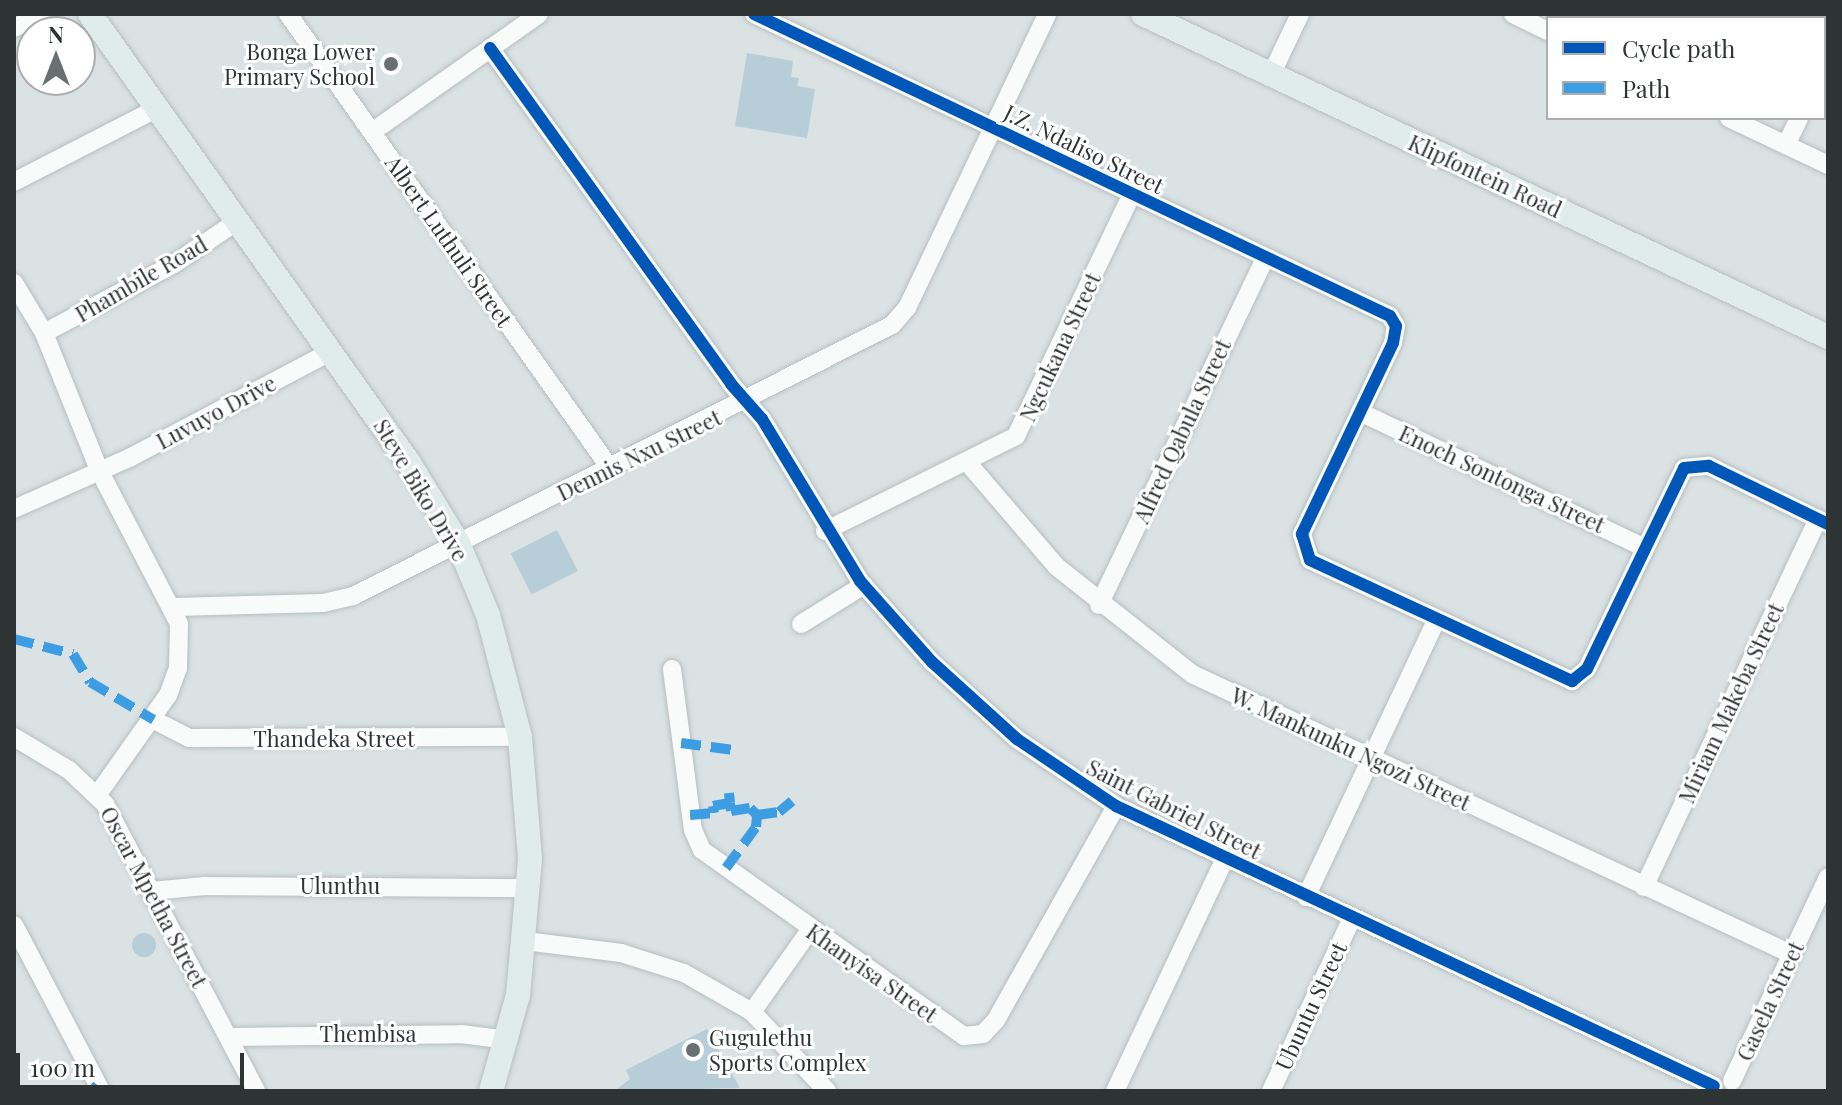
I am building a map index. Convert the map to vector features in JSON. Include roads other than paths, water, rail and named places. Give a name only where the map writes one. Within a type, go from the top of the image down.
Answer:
[{"type":"main road","name":"Steve Biko Drive","points":[[90,14],[236,222],[332,351],[458,543],[488,615],[520,737],[529,888],[525,941],[508,1040],[491,1091]]},
{"type":"main road","name":"Klipfontein Road","points":[[1143,14],[1828,337]]},
{"type":"street","points":[[14,28],[42,14]]},
{"type":"street","name":"Albert Luthuli Street","points":[[288,14],[610,468]]},
{"type":"street","points":[[372,132],[539,14]]},
{"type":"street","name":"J.Z. Ndaliso Street","points":[[754,14],[1395,322],[1393,343],[1360,412]]},
{"type":"street","name":"Dennis Nxu Street","points":[[174,607],[339,600],[748,402],[901,318],[1047,14]]},
{"type":"street","points":[[1271,75],[1300,14]]},
{"type":"street","points":[[1513,14],[1546,30]]},
{"type":"street","name":"Saint Gabriel Street","points":[[490,48],[748,402],[825,531],[864,585],[961,690],[1032,751],[1116,806],[1224,860],[1724,1087]]},
{"type":"street","points":[[14,182],[158,108]]},
{"type":"street","points":[[1733,120],[1828,165]]},
{"type":"street","points":[[1786,145],[1798,120]]},
{"type":"street","name":"Ngcukana Street","points":[[825,531],[967,462],[1020,431],[1132,194]]},
{"type":"street","name":"Phambile Road","points":[[44,333],[236,222]]},
{"type":"street","name":"Alfred Qabula Street","points":[[1099,605],[1265,258]]},
{"type":"street","points":[[14,283],[44,333],[100,472],[174,607],[178,668],[154,720],[98,794]]},
{"type":"street","name":"Luvuyo Drive","points":[[14,509],[100,472],[332,351]]},
{"type":"street","points":[[1360,412],[1304,529],[1304,552],[1565,680],[1577,680],[1680,472],[1697,464],[1823,521]]},
{"type":"street","name":"Enoch Sontonga Street","points":[[1360,412],[1643,547]]},
{"type":"street","name":"W. Mankunku Ngozi Street","points":[[967,462],[1018,528],[1099,605],[1192,674],[1791,954]]},
{"type":"street","name":"Miriam Makeba Street","points":[[1644,887],[1823,521]]},
{"type":"street","points":[[801,624],[864,585]]},
{"type":"street","points":[[1306,897],[1437,619]]},
{"type":"street","name":"Khanyisa Street","points":[[672,669],[695,840],[810,930],[955,1031],[983,1034],[1116,806]]},
{"type":"street","name":"Thandeka Street","points":[[154,720],[195,738],[520,737]]},
{"type":"street","name":"Oscar Mpetha Street","points":[[14,737],[98,794],[256,1091]]},
{"type":"street","points":[[1115,1091],[1224,860]]},
{"type":"street","name":"Gasela Street","points":[[1724,1087],[1828,877]]},
{"type":"street","name":"Ulunthu","points":[[151,891],[205,886],[529,888]]},
{"type":"street","name":"Ubuntu Street","points":[[1271,1091],[1351,920]]},
{"type":"street","points":[[14,925],[101,1091]]},
{"type":"street","points":[[752,1012],[810,930]]},
{"type":"street","points":[[525,941],[561,942],[661,964],[752,1012],[827,1091]]},
{"type":"street","name":"Thembisa","points":[[228,1037],[461,1034],[508,1040]]},
{"type":"place","name":"Bonga Lower Primary School","points":[[391,64]]},
{"type":"place","name":"Gugulethu Sports Complex","points":[[693,1050]]}]
